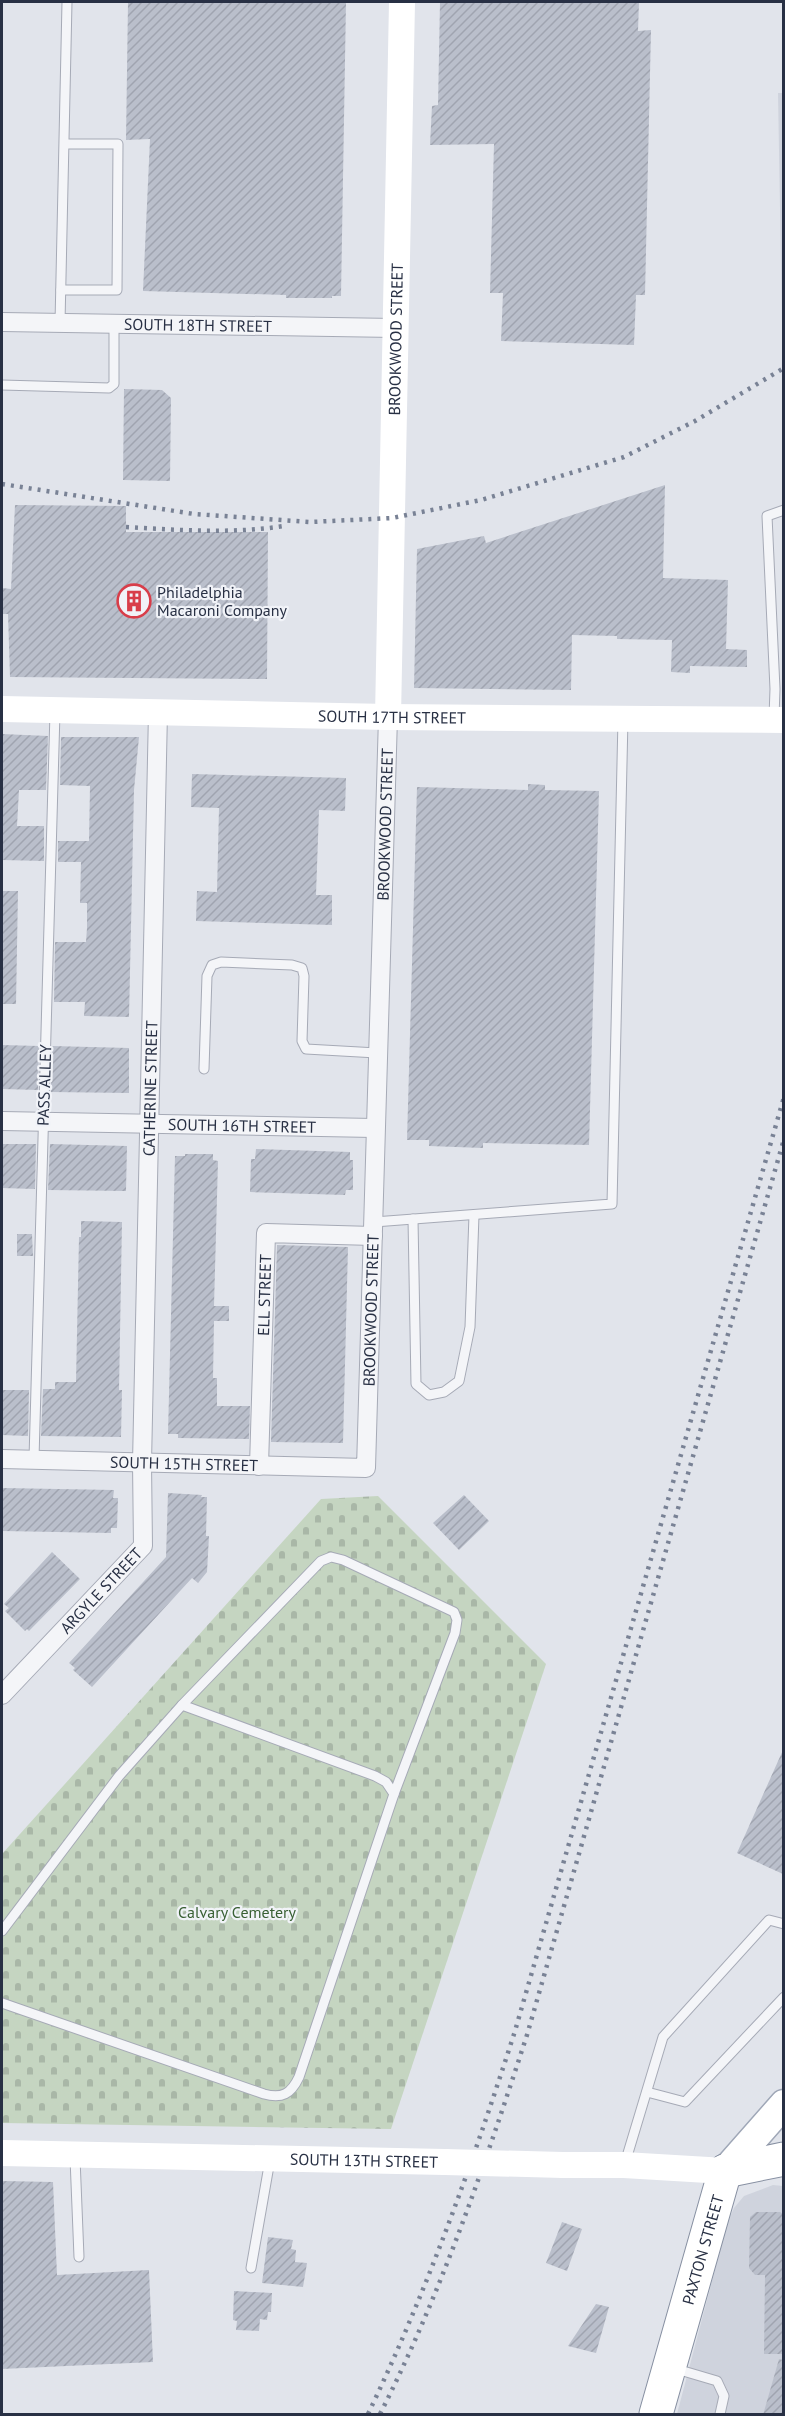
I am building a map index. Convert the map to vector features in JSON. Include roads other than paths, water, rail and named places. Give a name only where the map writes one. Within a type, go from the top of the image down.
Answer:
[{"type":"highway","name":"SOUTH 13TH STREET","points":[[725,2171],[783,2159]]},
{"type":"highway","name":"SOUTH 13TH STREET","points":[[725,2171],[783,2177]]},
{"type":"highway","name":"PAXTON STREET","points":[[656,2415],[725,2171]]},
{"type":"main road","name":"BROOKWOOD STREET","points":[[388,717],[402,2]]},
{"type":"main road","name":"SOUTH 17TH STREET","points":[[2,709],[388,717],[779,720]]},
{"type":"main road","name":"PAXTON STREET","points":[[725,2171],[783,2104]]},
{"type":"main road","name":"SOUTH 13TH STREET","points":[[2,2153],[624,2165],[725,2171]]},
{"type":"street","name":"SOUTH 18TH STREET","points":[[2,322],[395,328]]},
{"type":"street","name":"CATHERINE STREET","points":[[142,1463],[158,712]]},
{"type":"street","name":"BROOKWOOD STREET","points":[[366,1468],[374,1229],[374,1128],[388,717]]},
{"type":"street","name":"SOUTH 16TH STREET","points":[[2,1121],[374,1128]]},
{"type":"street","name":"ELL STREET","points":[[259,1466],[266,1233],[374,1229]]},
{"type":"street","name":"SOUTH 15TH STREET","points":[[2,1459],[366,1468]]},
{"type":"street","name":"ARGYLE STREET","points":[[2,1695],[142,1546],[142,1463]]},
{"type":"lane","points":[[60,323],[67,2]]},
{"type":"lane","points":[[61,291],[117,290],[118,144],[65,144]]},
{"type":"lane","points":[[2,385],[109,388],[114,384],[114,324]]},
{"type":"lane","points":[[779,720],[767,516],[783,510]]},
{"type":"lane","name":"PASS ALLEY","points":[[34,1459],[55,710]]},
{"type":"lane","points":[[374,1229],[413,1219],[612,1204],[623,719]]},
{"type":"lane","points":[[204,1068],[207,976],[212,965],[221,962],[292,965],[302,968],[304,976],[302,1041],[306,1049],[377,1053]]},
{"type":"lane","points":[[413,1219],[416,1384],[429,1395],[444,1392],[459,1381],[470,1327],[474,1215]]},
{"type":"lane","points":[[2,1932],[119,1776],[182,1705],[321,1561],[331,1557],[343,1560],[454,1612],[458,1620],[455,1633],[394,1794],[299,2077],[287,2094],[277,2097],[264,2094],[2,2003]]},
{"type":"lane","points":[[182,1705],[375,1776],[386,1782],[394,1794]]},
{"type":"lane","points":[[624,2165],[663,2037],[769,1920],[783,1924]]},
{"type":"lane","points":[[647,2092],[685,2102],[783,1997]]},
{"type":"lane","points":[[75,2154],[79,2257]]},
{"type":"lane","points":[[251,2268],[271,2158]]},
{"type":"lane","points":[[669,2366],[717,2381],[724,2396],[720,2415]]},
{"type":"railway","points":[[2,484],[194,514],[310,522],[392,518],[481,500],[624,457],[695,421],[784,368]]},
{"type":"railway","points":[[126,527],[225,531],[284,526]]},
{"type":"railway","points":[[368,2414],[390,2368],[448,2226],[515,2031],[784,1097]]},
{"type":"railway","points":[[380,2414],[423,2322],[461,2228],[527,2035],[784,1139]]},
{"type":"place","name":"Philadelphia Macaroni Company","points":[[134,601]]},
{"type":"park label","name":"Calvary Cemetery","points":[[237,1912]]}]
